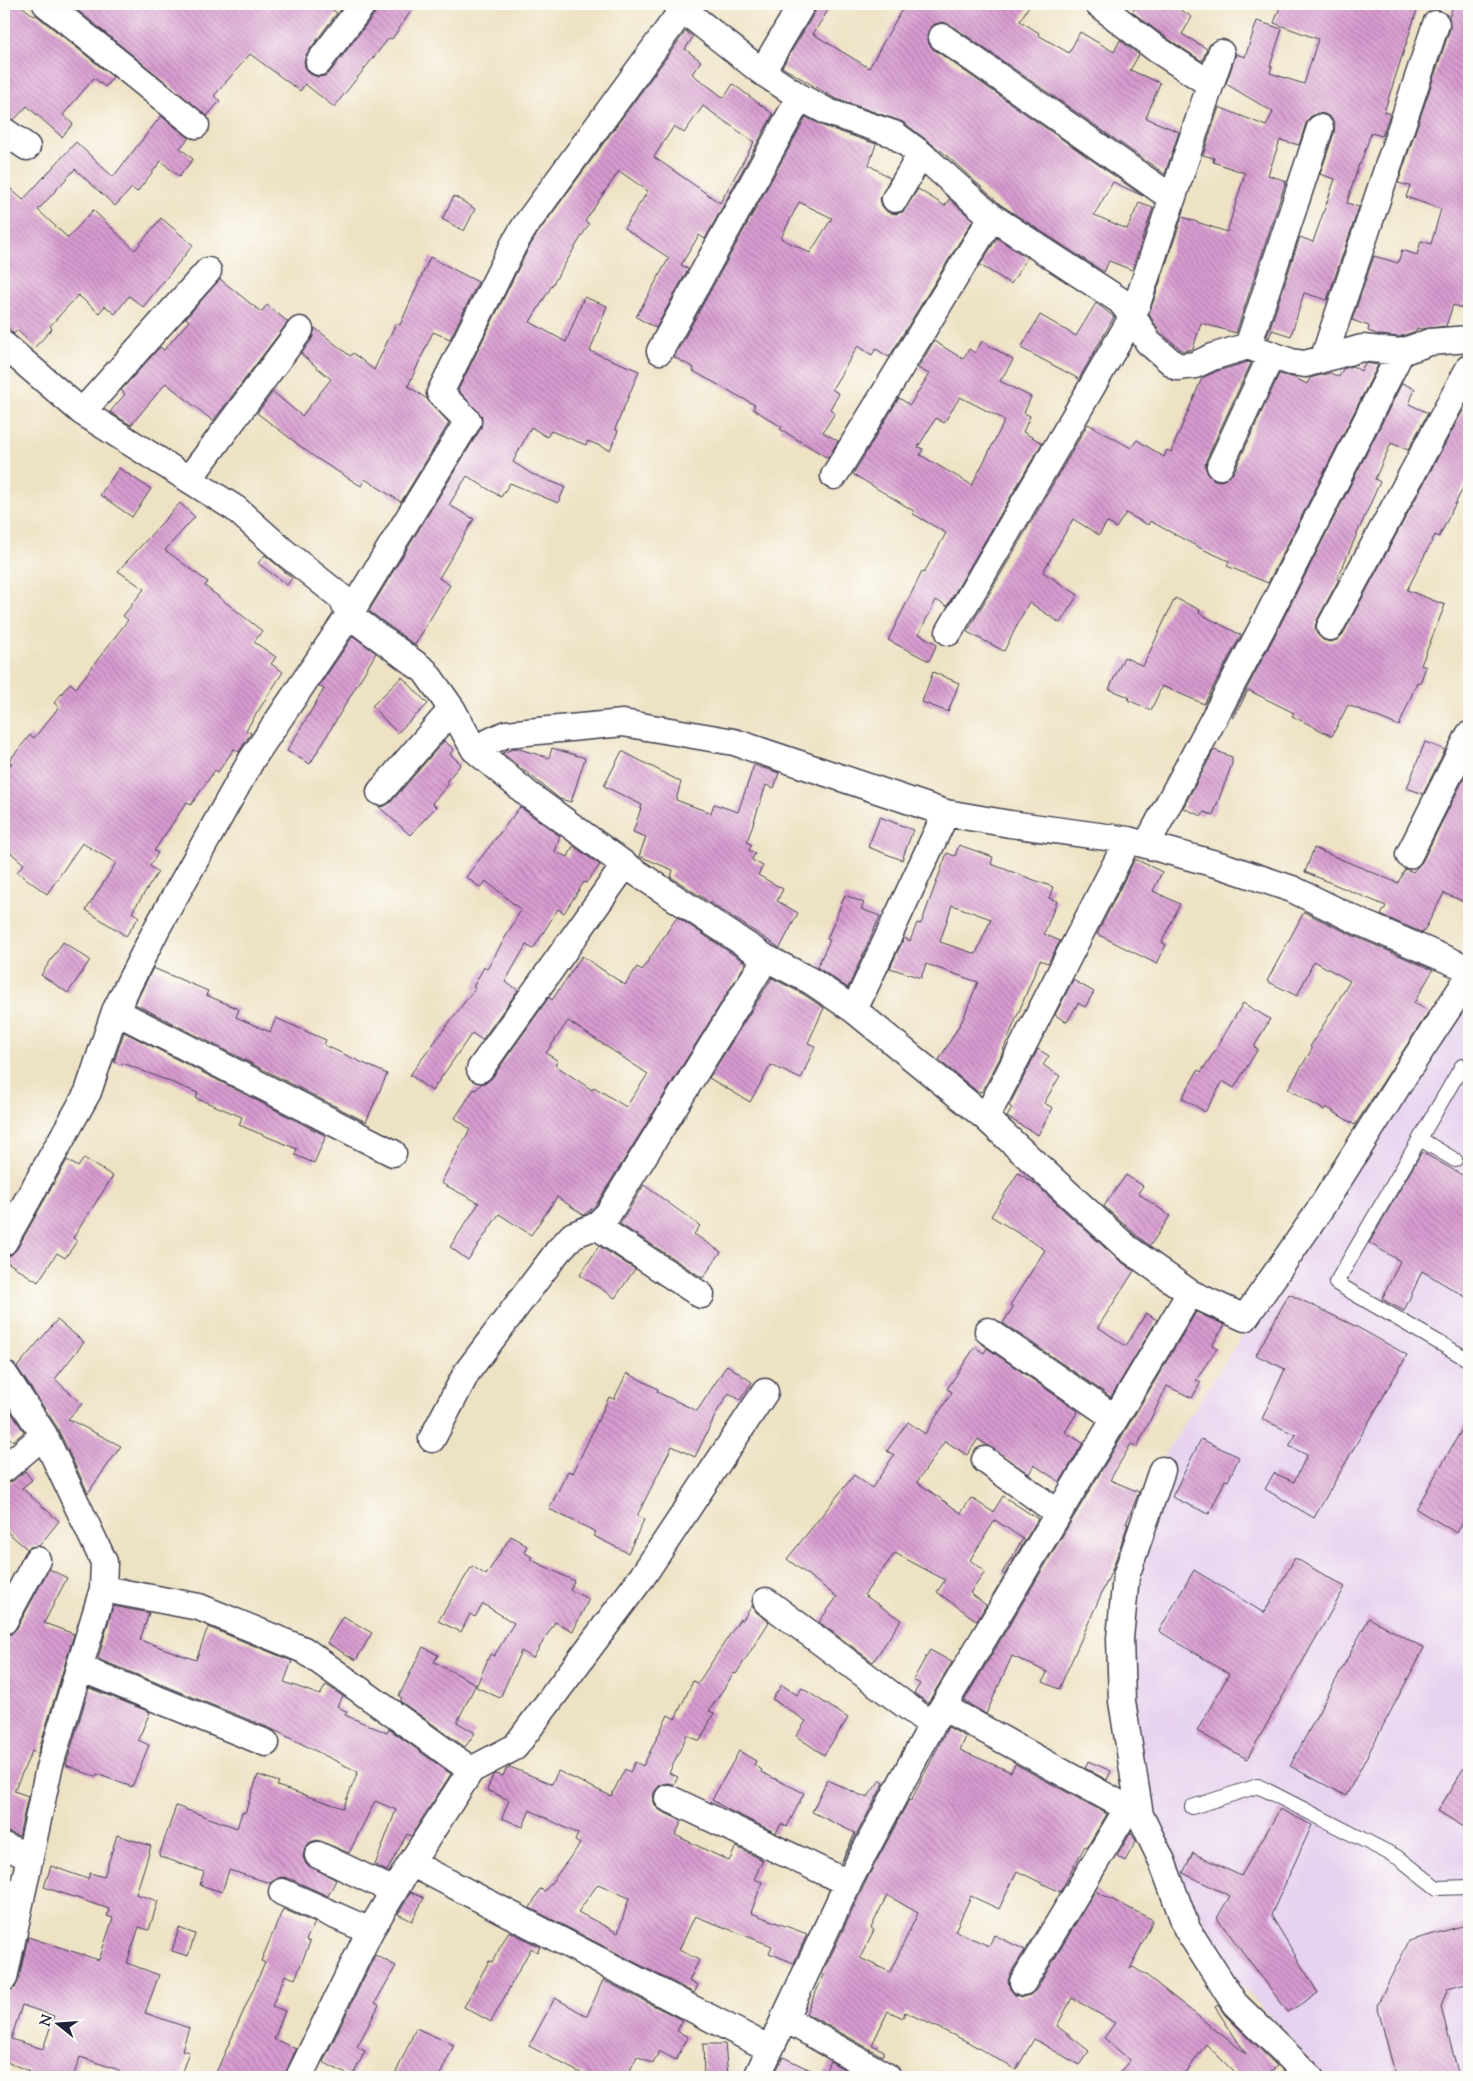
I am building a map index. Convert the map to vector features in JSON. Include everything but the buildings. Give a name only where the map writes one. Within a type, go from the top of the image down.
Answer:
[{"type":"street","points":[[46,4],[196,124]]},
{"type":"street","points":[[319,62],[363,4]]},
{"type":"street","points":[[762,72],[802,4]]},
{"type":"street","points":[[1098,4],[1155,48],[1210,84]]},
{"type":"street","points":[[4,1242],[88,1092],[115,1011],[157,928],[252,759],[349,615],[468,421],[440,393],[514,244],[525,226],[684,7],[762,72],[800,97],[828,112],[894,134],[921,154],[992,217],[1118,300],[1133,316],[1148,342],[1177,367],[1195,365],[1212,357],[1260,351],[1291,362],[1304,364],[1362,348],[1401,352],[1430,342],[1469,339]]},
{"type":"street","points":[[1324,357],[1436,24]]},
{"type":"street","points":[[942,37],[1172,198]]},
{"type":"street","points":[[949,632],[1133,316],[1221,53]]},
{"type":"street","points":[[660,351],[800,97]]},
{"type":"street","points":[[1220,466],[1260,351],[1320,128]]},
{"type":"street","points":[[4,131],[27,147]]},
{"type":"street","points":[[895,199],[921,154]]},
{"type":"street","points":[[834,476],[992,217]]},
{"type":"street","points":[[82,412],[208,271]]},
{"type":"street","points":[[189,480],[300,330]]},
{"type":"street","points":[[4,345],[82,412],[236,509],[283,551],[342,598],[349,615],[425,671],[452,709],[474,749],[529,795],[625,865],[766,958],[811,981],[854,1010],[986,1118],[1126,1247],[1190,1293],[1245,1318],[1317,1214],[1469,977]]},
{"type":"street","points":[[986,1118],[1138,842],[1263,626],[1401,352]]},
{"type":"street","points":[[1330,626],[1469,368]]},
{"type":"street","points":[[380,792],[452,709]]},
{"type":"street","points":[[474,749],[506,734],[623,723],[734,742],[946,813],[1138,842],[1292,889],[1362,923],[1469,969]]},
{"type":"street","points":[[1409,855],[1467,745]]},
{"type":"street","points":[[854,1010],[946,813]]},
{"type":"street","points":[[480,1069],[625,865]]},
{"type":"street","points":[[432,1439],[467,1372],[558,1251],[573,1236],[596,1226],[608,1214],[766,958]]},
{"type":"street","points":[[115,1011],[394,1153]]},
{"type":"street","points":[[596,1226],[701,1294]]},
{"type":"street","points":[[758,2077],[848,1883],[937,1716],[1190,1293]]},
{"type":"street","points":[[988,1331],[1115,1418]]},
{"type":"street","points":[[4,1374],[44,1435],[104,1562],[103,1589],[49,1768],[4,1978]]},
{"type":"street","points":[[299,2077],[370,1931],[471,1770],[515,1747],[642,1577],[765,1392]]},
{"type":"street","points":[[4,1469],[44,1435]]},
{"type":"street","points":[[985,1460],[1058,1513]]},
{"type":"street","points":[[1162,1470],[1126,1576],[1120,1638],[1122,1701],[1134,1811],[1162,1861],[1187,1928],[1236,2004],[1304,2075]]},
{"type":"street","points":[[4,1621],[38,1560]]},
{"type":"street","points":[[103,1589],[199,1607],[304,1650],[471,1770]]},
{"type":"street","points":[[766,1601],[937,1716],[1134,1811]]},
{"type":"street","points":[[80,1668],[266,1743]]},
{"type":"street","points":[[668,1798],[848,1883]]},
{"type":"street","points":[[1023,1982],[1134,1811]]},
{"type":"street","points":[[4,1846],[30,1857]]},
{"type":"street","points":[[318,1855],[394,1891]]},
{"type":"street","points":[[411,1863],[770,2049]]},
{"type":"street","points":[[282,1892],[370,1931]]},
{"type":"street","points":[[784,2018],[888,2077]]},
{"type":"lane","points":[[1462,1066],[1336,1283],[1469,1360]]},
{"type":"lane","points":[[1420,1139],[1455,1160]]},
{"type":"lane","points":[[1192,1807],[1258,1786],[1399,1858],[1437,1888],[1469,1887]]},
{"type":"shaded area","points":[[1469,986],[1469,2077],[1325,2077],[1228,1970],[1167,1850],[1122,1691],[1132,1595],[1166,1453]]}]
